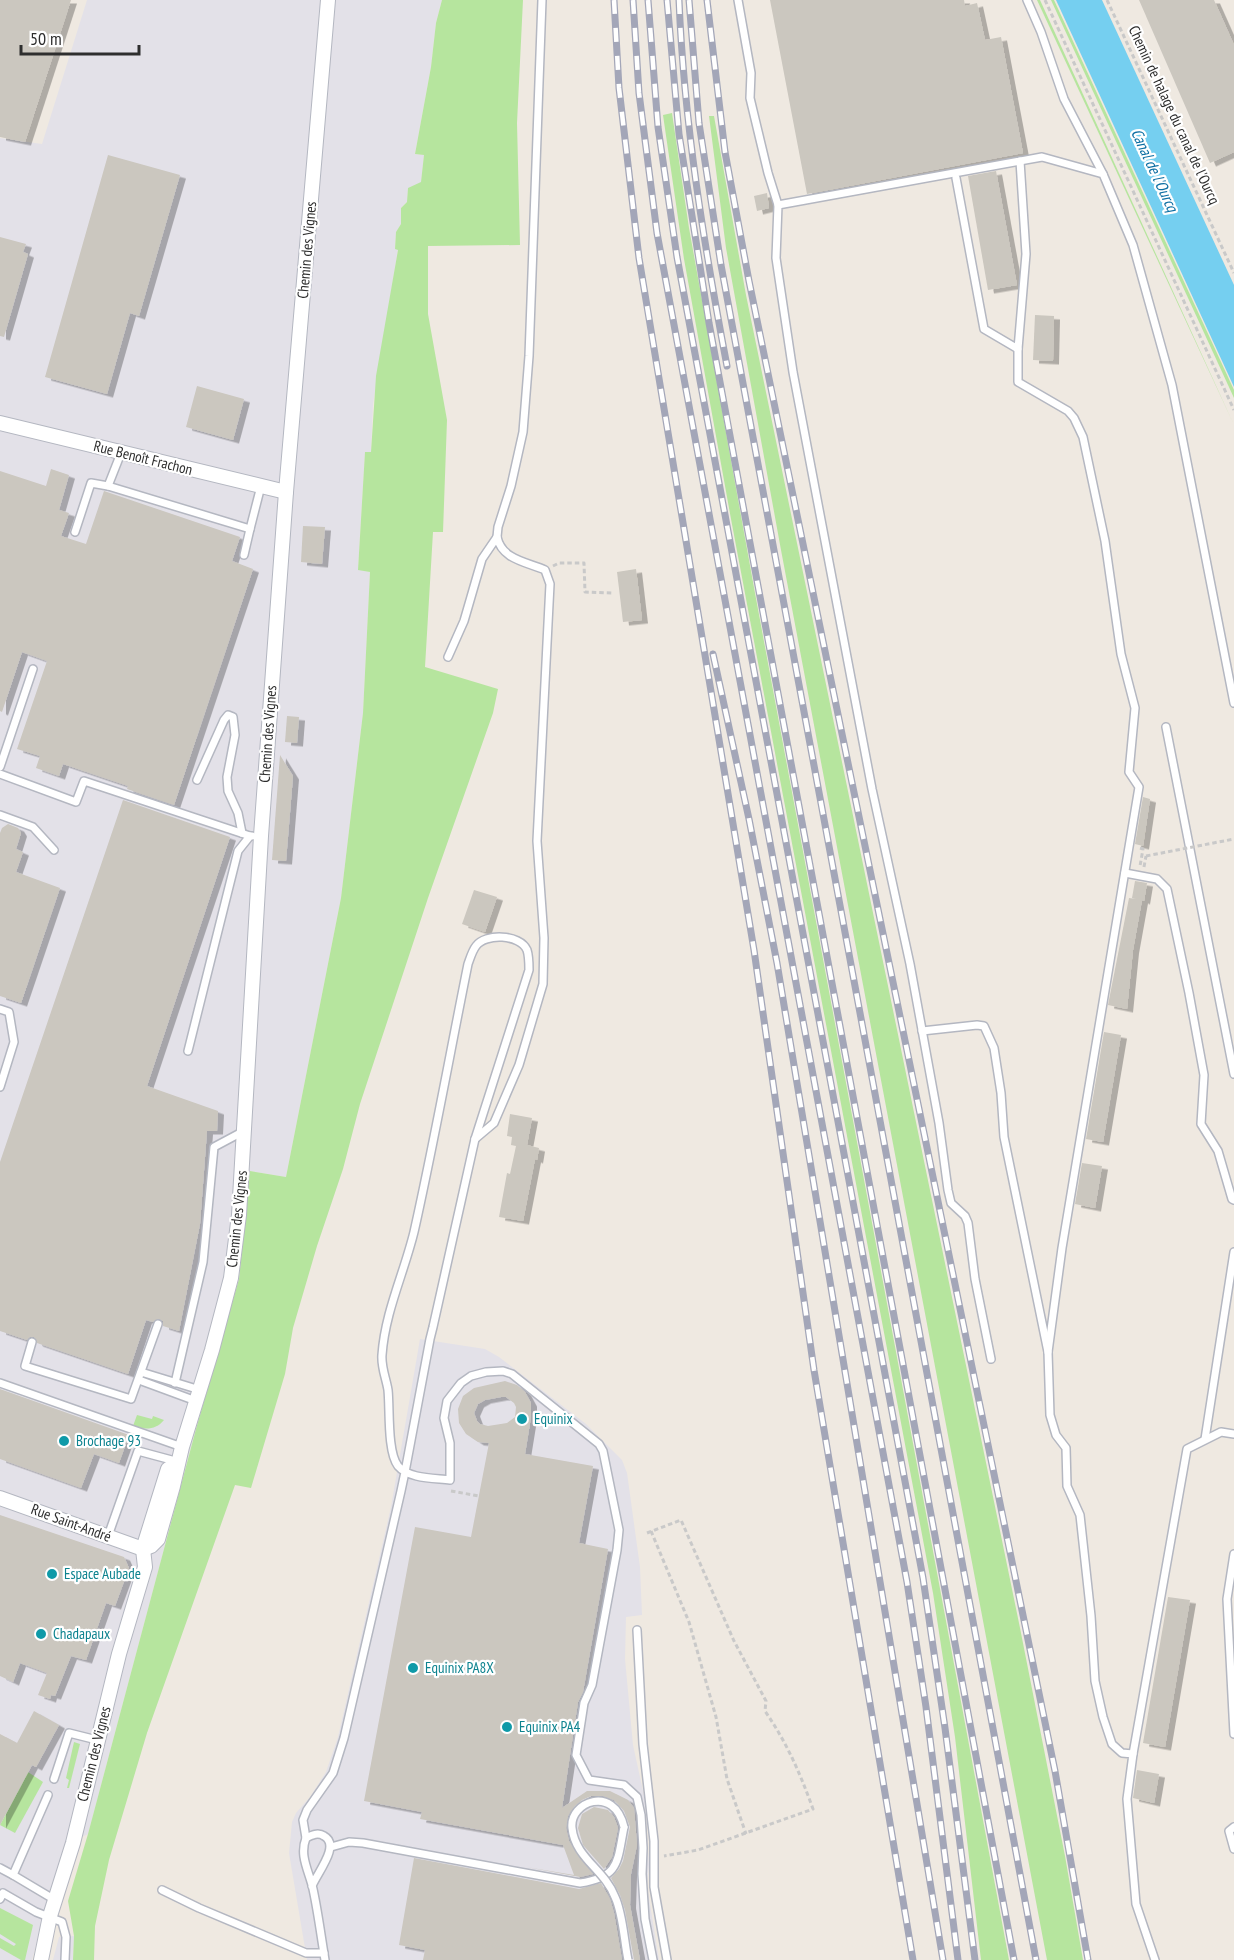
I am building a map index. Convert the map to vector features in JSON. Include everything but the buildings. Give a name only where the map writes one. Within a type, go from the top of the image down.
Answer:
[{"type":"street","name":"Chemin des Vignes","points":[[41,1960],[50,1916],[73,1843],[119,1654],[145,1567],[143,1549],[168,1469],[178,1462],[231,1278],[239,1215],[244,1131],[256,836],[328,0]]},
{"type":"street","name":"Rue Benoît Frachon","points":[[0,423],[286,492]]},
{"type":"street","name":"Rue Saint-André","points":[[0,1498],[143,1549]]},
{"type":"lane","points":[[474,1139],[494,1123],[519,1065],[543,984],[544,938],[537,841],[550,584],[545,570],[506,554],[501,549],[497,537],[523,432],[526,400],[542,0]]},
{"type":"lane","points":[[738,0],[751,73],[750,98],[778,205],[776,258],[793,372],[872,789],[922,1031],[939,1123],[948,1190],[951,1203],[965,1216],[968,1223],[975,1279],[991,1359]]},
{"type":"lane","points":[[1027,0],[1041,32],[1064,99],[1103,174],[1133,245],[1173,385],[1234,703]]},
{"type":"lane","points":[[778,205],[1047,157],[1103,174]]},
{"type":"lane","points":[[1020,161],[1026,254],[1018,349],[1018,382],[1068,411],[1083,437],[1105,541],[1120,654],[1135,708],[1129,772],[1139,786],[1062,1248],[1048,1352],[1050,1415],[1056,1435],[1066,1448],[1067,1486],[1080,1515],[1091,1616],[1095,1681],[1112,1744],[1122,1753],[1133,1754]]},
{"type":"lane","points":[[956,178],[984,329],[1018,349]]},
{"type":"lane","points":[[108,486],[121,453]]},
{"type":"lane","points":[[75,532],[91,483],[108,486],[250,529]]},
{"type":"lane","points":[[244,555],[261,486]]},
{"type":"lane","points":[[448,657],[464,621],[482,559],[497,537]]},
{"type":"lane","points":[[0,767],[33,669]]},
{"type":"lane","points":[[197,780],[224,720],[228,715],[233,717],[235,735],[227,777],[228,791],[242,832]]},
{"type":"lane","points":[[1166,727],[1234,1074]]},
{"type":"lane","points":[[0,774],[76,802],[84,781],[256,836]]},
{"type":"lane","points":[[0,815],[33,827],[54,850]]},
{"type":"lane","points":[[188,1051],[238,851],[256,836]]},
{"type":"lane","points":[[1125,873],[1157,879],[1167,890],[1204,1075],[1201,1124],[1218,1151],[1234,1200]]},
{"type":"lane","points":[[162,1890],[306,1953],[324,1957],[312,1886],[306,1869],[303,1846],[306,1838],[303,1820],[307,1810],[333,1773],[344,1738],[405,1472],[431,1333],[474,1139],[529,970],[527,951],[522,944],[510,939],[489,938],[476,945],[468,964],[413,1234],[384,1334],[381,1357],[383,1375],[388,1388],[391,1438],[396,1464],[405,1472],[450,1480],[450,1443],[444,1418],[447,1401],[461,1383],[471,1376],[502,1371],[521,1380],[603,1450],[619,1530],[592,1685],[584,1703],[576,1755],[590,1779],[624,1785],[637,1797],[642,1826],[645,1918],[652,1960]]},
{"type":"lane","points":[[0,1009],[9,1012],[14,1042],[0,1087]]},
{"type":"lane","points":[[922,1031],[984,1026],[994,1048],[1001,1093],[1004,1137],[1048,1352]]},
{"type":"lane","points":[[175,1383],[203,1262],[214,1147],[244,1131]]},
{"type":"lane","points":[[1205,1439],[1234,1252]]},
{"type":"lane","points":[[32,1342],[25,1366],[131,1400],[158,1324]]},
{"type":"lane","points":[[141,1372],[175,1383],[198,1396]]},
{"type":"lane","points":[[139,1380],[198,1396]]},
{"type":"lane","points":[[0,1383],[182,1447]]},
{"type":"lane","points":[[1155,1960],[1136,1904],[1127,1799],[1133,1754],[1187,1449],[1221,1432],[1234,1434]]},
{"type":"lane","points":[[108,1536],[138,1451],[178,1462]]},
{"type":"lane","points":[[1234,1554],[1227,1599],[1234,1734]]},
{"type":"lane","points":[[637,1630],[643,1744],[654,1841],[654,1887],[667,1960]]},
{"type":"lane","points":[[54,1779],[69,1733],[97,1740]]},
{"type":"lane","points":[[13,1875],[48,1796]]},
{"type":"lane","points":[[331,1847],[349,1842],[564,1881],[580,1883],[596,1881],[603,1877],[611,1873],[617,1861],[624,1827],[621,1815],[611,1804],[601,1800],[588,1803],[575,1814],[571,1826],[585,1859],[592,1866],[600,1874],[607,1881],[616,1898],[627,1960]]},
{"type":"lane","points":[[1234,1827],[1229,1831],[1234,1849]]},
{"type":"lane","points":[[306,1838],[314,1834],[322,1834],[328,1839],[331,1847],[312,1886]]},
{"type":"lane","points":[[0,1868],[55,1900]]},
{"type":"lane","points":[[1,1894],[62,1922],[66,1937],[65,1960]]},
{"type":"path","points":[[1045,0],[1234,410]]},
{"type":"path","name":"Chemin de halage du canal de l'Ourcq","points":[[1107,0],[1234,273]]},
{"type":"path","points":[[545,570],[559,563],[584,562],[585,592],[612,593]]},
{"type":"path","points":[[1143,849],[1142,870],[1146,856],[1234,839]]},
{"type":"path","points":[[662,1856],[689,1852],[746,1834],[813,1809],[783,1738],[765,1712],[766,1701],[734,1641],[681,1520],[649,1532],[689,1622],[716,1717],[727,1779],[746,1834]]},
{"type":"shaded area","points":[[87,0],[442,0],[436,23],[431,67],[415,154],[424,155],[421,183],[408,189],[407,202],[401,208],[401,224],[396,232],[395,249],[398,249],[373,404],[371,452],[365,453],[358,569],[370,572],[363,713],[341,898],[286,1177],[250,1171],[239,1279],[196,1429],[88,1834],[64,1846],[32,1960],[0,1960],[0,138],[42,144]]},
{"type":"shaded area","points":[[420,1339],[485,1349],[499,1357],[586,1424],[622,1460],[627,1473],[640,1567],[642,1615],[626,1617],[625,1659],[633,1745],[645,1800],[649,1865],[647,1886],[659,1960],[307,1960],[289,1853],[292,1822],[326,1772],[338,1737],[391,1507]]},
{"type":"shaded area","points":[[74,1936],[73,1960],[53,1960],[59,1937]]},
{"type":"green space","points":[[442,0],[523,0],[517,123],[520,245],[428,246],[428,314],[447,420],[443,532],[433,532],[425,667],[498,689],[493,713],[428,898],[360,1104],[343,1169],[293,1328],[285,1374],[251,1488],[235,1485],[147,1733],[109,1860],[95,1926],[94,1960],[73,1960],[74,1936],[68,1901],[239,1279],[250,1171],[286,1177],[341,898],[363,713],[370,572],[358,570],[365,452],[371,452],[376,376],[398,250],[395,249],[396,232],[401,224],[401,208],[407,202],[408,188],[421,182],[424,155],[415,154],[431,67],[436,23]]},
{"type":"green space","points":[[1037,0],[1040,0],[1234,425]]},
{"type":"green space","points":[[1051,0],[1054,0],[1234,390],[1234,398]]},
{"type":"green space","points":[[672,113],[689,228],[755,593],[1009,1960],[981,1960],[955,1737],[933,1593],[684,259],[663,115]]},
{"type":"green space","points":[[709,116],[714,116],[746,295],[1020,1628],[1083,1960],[1047,1960],[781,550],[726,248]]},
{"type":"green space","points":[[137,1415],[152,1419],[153,1416],[164,1420],[154,1427],[142,1428],[133,1426]]},
{"type":"green space","points":[[74,1742],[80,1744],[69,1788],[67,1788],[69,1780],[66,1778]]},
{"type":"green space","points":[[28,1772],[43,1782],[15,1833],[0,1825]]},
{"type":"green space","points":[[0,1908],[33,1925],[25,1960],[0,1948],[0,1938],[14,1946],[16,1944],[0,1934]]},
{"type":"water","name":"Canal de l'Ourcq","points":[[1056,0],[1102,0],[1234,285],[1234,387]]},
{"type":"railway","points":[[614,0],[619,88],[639,258],[754,950],[814,1370],[913,1960]]},
{"type":"railway","points":[[633,0],[639,93],[657,233],[907,1582],[926,1707],[958,1960]]},
{"type":"railway","points":[[648,0],[658,127],[677,257],[923,1578],[975,1960]]},
{"type":"railway","points":[[667,0],[679,134],[709,323],[1014,1960]]},
{"type":"railway","points":[[679,0],[685,92],[696,184],[727,366]]},
{"type":"railway","points":[[689,0],[699,123],[721,265],[1036,1960]]},
{"type":"railway","points":[[707,0],[725,152],[749,281],[1055,1771],[1088,1960]]},
{"type":"railway","points":[[713,654],[777,963],[943,1960]]},
{"type":"place","name":"Equinix","points":[[522,1419]]},
{"type":"place","name":"Brochage 93","points":[[64,1441]]},
{"type":"place","name":"Espace Aubade","points":[[52,1574]]},
{"type":"place","name":"Chadapaux","points":[[41,1634]]},
{"type":"place","name":"Equinix PA8X","points":[[413,1668]]},
{"type":"place","name":"Equinix PA4","points":[[507,1727]]}]
